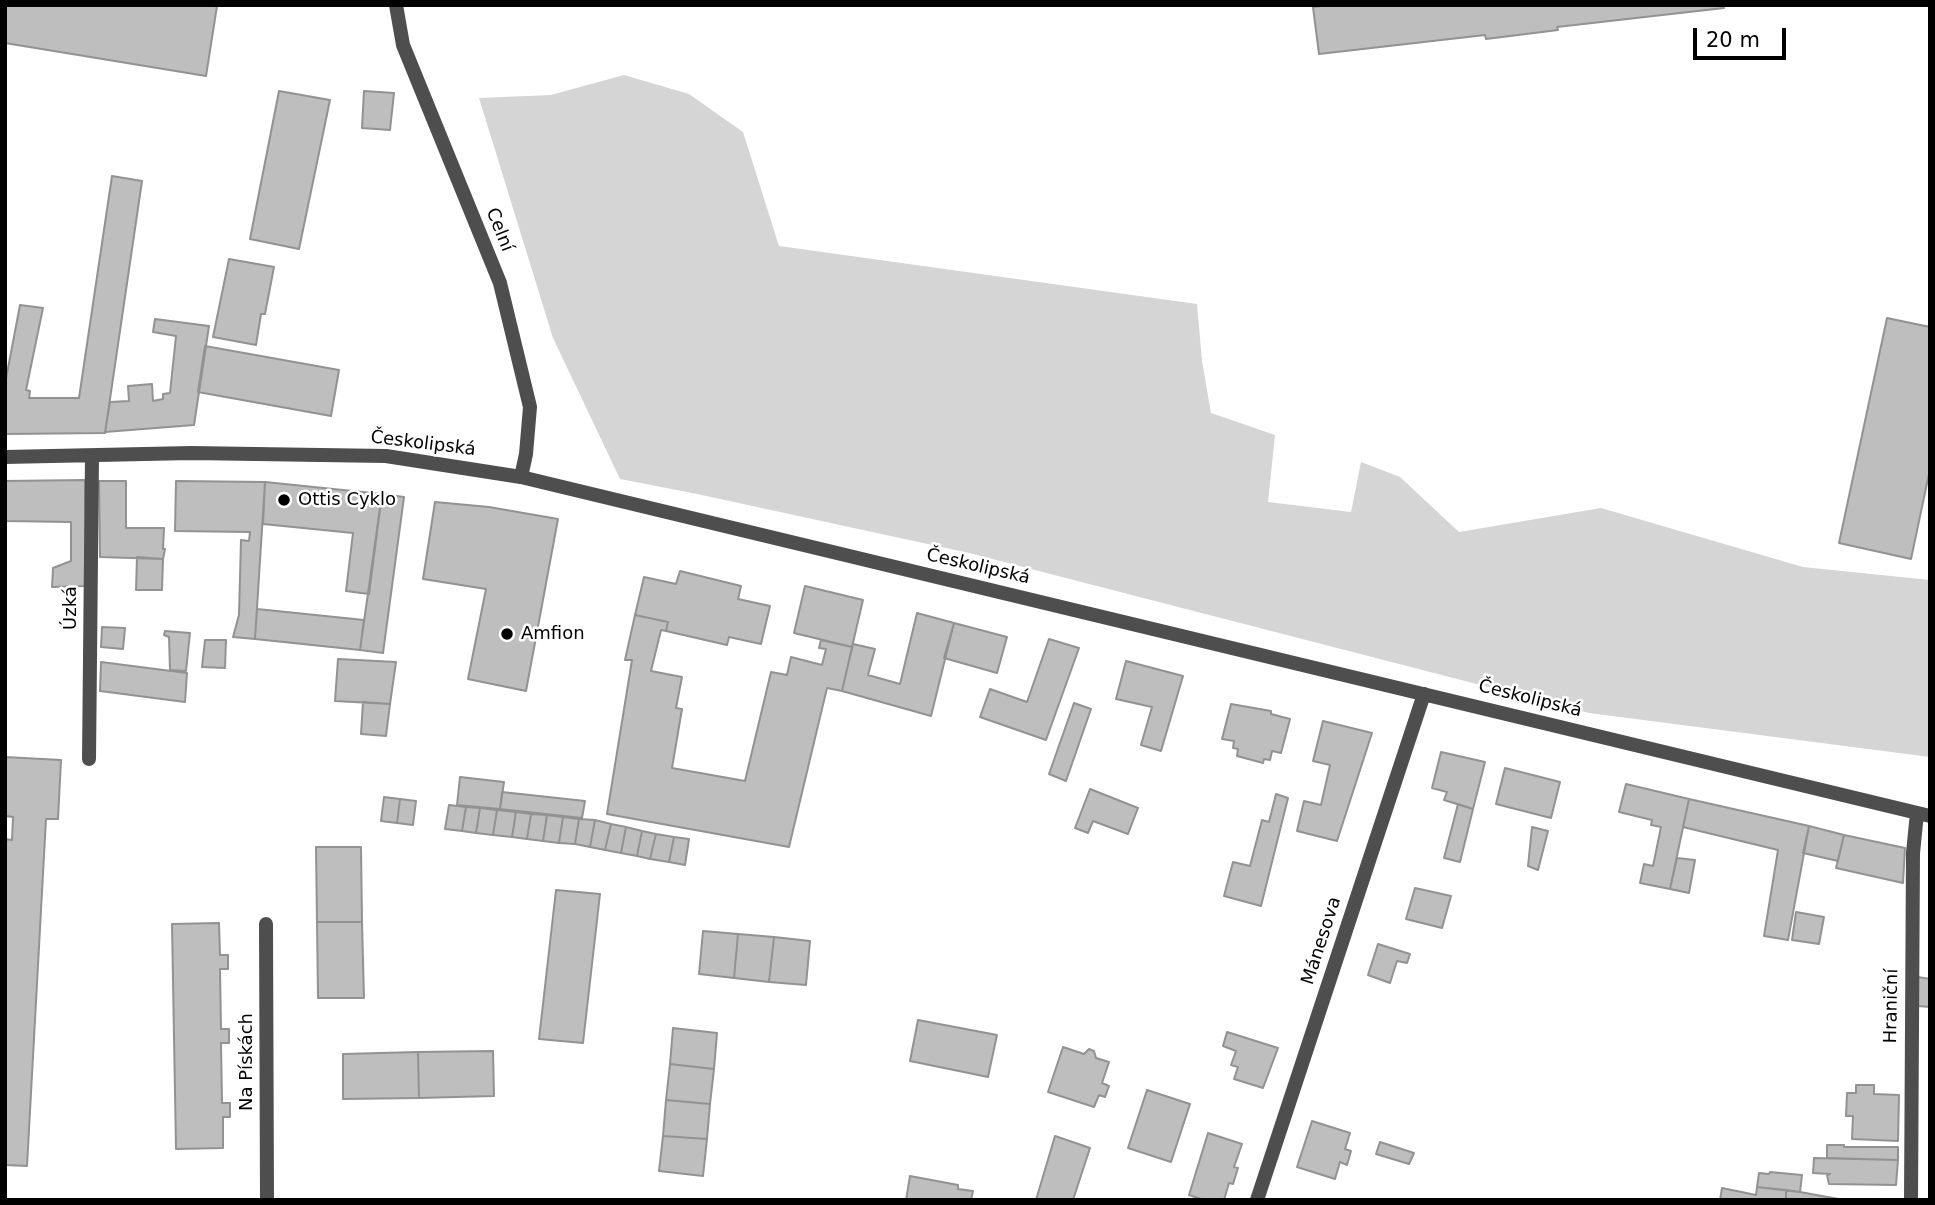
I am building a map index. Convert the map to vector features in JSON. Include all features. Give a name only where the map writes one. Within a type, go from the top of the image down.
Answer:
[{"type":"street","name":"Celní","points":[[396,5],[403,45],[500,283],[530,407],[521,477]]},
{"type":"street","name":"Českolipská","points":[[5,457],[191,453],[386,456],[521,477],[1924,814]]},
{"type":"street","name":"Úzká","points":[[89,759],[92,456]]},
{"type":"street","name":"Mánesova","points":[[1257,1200],[1424,694]]},
{"type":"street","name":"Hraniční","points":[[1911,1200],[1913,853],[1924,814]]},
{"type":"street","name":"Na Pískách","points":[[266,924],[267,1200]]},
{"type":"shaded area","points":[[624,75],[689,94],[743,132],[779,246],[1197,304],[1202,361],[1211,413],[1275,435],[1268,502],[1351,512],[1361,462],[1400,477],[1459,532],[1601,508],[1803,567],[1930,580],[1930,757],[1589,713],[969,553],[620,479],[553,338],[479,98],[551,95]]},
{"type":"building","points":[[5,5],[217,6],[206,76],[5,43]]},
{"type":"building","points":[[1723,5],[1724,8],[1557,27],[1558,30],[1486,39],[1485,35],[1319,54],[1313,7]]},
{"type":"building","points":[[279,91],[330,100],[299,249],[250,239]]},
{"type":"building","points":[[364,91],[394,93],[390,130],[362,128]]},
{"type":"building","points":[[112,176],[142,181],[105,433],[5,434],[5,384],[20,305],[43,308],[26,390],[30,391],[29,398],[79,398]]},
{"type":"building","points":[[229,259],[274,267],[256,345],[213,337]]},
{"type":"building","points":[[1887,318],[1930,327],[1930,469],[1911,559],[1839,543]]},
{"type":"building","points":[[155,319],[209,326],[194,425],[105,432],[110,402],[129,401],[128,386],[152,384],[153,401],[163,399],[163,394],[170,393],[176,336],[153,332]]},
{"type":"building","points":[[205,346],[339,370],[331,416],[198,392]]},
{"type":"building","points":[[85,480],[86,586],[52,587],[53,568],[71,561],[71,522],[5,521],[5,481]]},
{"type":"building","points":[[99,481],[126,481],[126,528],[164,528],[163,559],[100,557]]},
{"type":"building","points":[[176,481],[265,482],[255,639],[233,637],[239,615],[241,540],[249,541],[250,532],[175,531]]},
{"type":"building","points":[[265,482],[382,494],[369,594],[346,591],[353,533],[263,524]]},
{"type":"building","points":[[382,494],[404,497],[383,653],[360,650]]},
{"type":"building","name":"Amfion","points":[[435,502],[489,507],[558,519],[526,691],[468,679],[486,589],[423,579]]},
{"type":"building","points":[[137,557],[163,559],[162,590],[136,590]]},
{"type":"building","points":[[680,571],[741,586],[738,599],[770,606],[761,644],[729,637],[727,645],[666,631],[668,622],[635,615],[644,577],[676,584]]},
{"type":"building","points":[[805,586],[863,600],[852,647],[794,633]]},
{"type":"building","points":[[257,609],[364,620],[360,650],[255,639]]},
{"type":"building","points":[[917,613],[954,623],[931,716],[842,691],[853,644],[875,649],[868,675],[900,684]]},
{"type":"building","points":[[635,615],[668,622],[666,631],[661,630],[651,671],[682,677],[676,708],[682,709],[672,768],[745,781],[771,672],[787,675],[791,657],[822,665],[826,649],[819,648],[821,640],[852,647],[842,691],[827,688],[789,847],[607,814],[632,660],[625,660]]},
{"type":"building","points":[[954,623],[1007,637],[997,673],[944,658]]},
{"type":"building","points":[[102,627],[125,628],[123,649],[101,647]]},
{"type":"building","points":[[165,631],[190,633],[186,671],[170,670],[169,637],[164,635]]},
{"type":"building","points":[[1049,639],[1079,648],[1046,740],[980,717],[990,689],[1027,702]]},
{"type":"building","points":[[205,640],[226,640],[225,668],[202,667]]},
{"type":"building","points":[[338,659],[396,662],[390,704],[335,701]]},
{"type":"building","points":[[1126,661],[1183,676],[1161,751],[1141,745],[1152,707],[1116,699]]},
{"type":"building","points":[[101,662],[187,673],[185,702],[100,691]]},
{"type":"building","points":[[363,702],[390,704],[386,736],[361,734]]},
{"type":"building","points":[[1074,703],[1091,709],[1066,781],[1049,774]]},
{"type":"building","points":[[1231,704],[1271,711],[1271,714],[1290,719],[1281,753],[1272,751],[1270,760],[1264,759],[1263,763],[1237,756],[1238,749],[1233,748],[1234,741],[1222,739]]},
{"type":"building","points":[[1323,721],[1372,733],[1337,841],[1297,831],[1304,801],[1321,805],[1330,765],[1313,761]]},
{"type":"building","points":[[1441,752],[1485,762],[1473,809],[1444,800],[1447,792],[1432,788]]},
{"type":"building","points":[[5,757],[61,760],[58,819],[46,819],[27,1166],[5,1165],[5,839],[12,840],[13,817],[5,816]]},
{"type":"building","points":[[1505,768],[1560,782],[1551,818],[1496,804]]},
{"type":"building","points":[[460,777],[504,782],[500,809],[457,805]]},
{"type":"building","points":[[1626,784],[1689,799],[1670,889],[1640,883],[1644,864],[1653,866],[1661,827],[1651,825],[1652,820],[1619,812]]},
{"type":"building","points":[[1090,789],[1138,808],[1128,834],[1093,821],[1088,833],[1075,828]]},
{"type":"building","points":[[502,792],[585,801],[582,818],[500,809]]},
{"type":"building","points":[[1276,794],[1288,798],[1261,906],[1224,896],[1233,862],[1250,866],[1262,820],[1269,822]]},
{"type":"building","points":[[384,797],[400,799],[397,823],[381,821]]},
{"type":"building","points":[[400,799],[416,801],[413,825],[397,823]]},
{"type":"building","points":[[1689,799],[1809,826],[1788,940],[1764,936],[1778,850],[1683,827]]},
{"type":"building","points":[[1458,804],[1473,809],[1460,862],[1444,858]]},
{"type":"building","points":[[449,805],[466,807],[462,831],[445,829]]},
{"type":"building","points":[[466,807],[480,808],[476,833],[462,831]]},
{"type":"building","points":[[480,808],[497,810],[493,835],[476,833]]},
{"type":"building","points":[[497,810],[516,812],[512,837],[493,835]]},
{"type":"building","points":[[516,812],[531,814],[527,839],[512,837]]},
{"type":"building","points":[[531,814],[547,815],[543,841],[527,839]]},
{"type":"building","points":[[547,815],[563,817],[559,843],[543,841]]},
{"type":"building","points":[[563,817],[579,819],[575,844],[559,843]]},
{"type":"building","points":[[579,819],[595,820],[590,847],[575,844]]},
{"type":"building","points":[[595,820],[611,824],[605,850],[590,847]]},
{"type":"building","points":[[611,824],[626,827],[621,853],[605,850]]},
{"type":"building","points":[[1809,826],[1844,835],[1838,861],[1803,853]]},
{"type":"building","points":[[626,827],[642,831],[637,856],[621,853]]},
{"type":"building","points":[[1532,827],[1548,831],[1538,870],[1528,866]]},
{"type":"building","points":[[642,831],[656,834],[650,859],[637,856]]},
{"type":"building","points":[[656,834],[674,837],[669,862],[650,859]]},
{"type":"building","points":[[1844,835],[1905,848],[1903,883],[1836,868]]},
{"type":"building","points":[[674,837],[689,839],[685,865],[669,862]]},
{"type":"building","points":[[316,847],[361,847],[362,922],[317,922]]},
{"type":"building","points":[[1677,858],[1695,860],[1689,893],[1670,889]]},
{"type":"building","points":[[1415,888],[1451,896],[1442,928],[1406,919]]},
{"type":"building","points":[[556,890],[600,894],[583,1043],[539,1039]]},
{"type":"building","points":[[1796,912],[1824,917],[1819,944],[1792,940]]},
{"type":"building","points":[[317,922],[362,922],[364,998],[318,998]]},
{"type":"building","points":[[219,923],[220,955],[228,955],[228,969],[220,969],[221,1029],[229,1029],[229,1043],[221,1043],[222,1103],[230,1103],[230,1117],[223,1117],[223,1148],[176,1149],[172,924]]},
{"type":"building","points":[[703,931],[738,934],[734,978],[699,974]]},
{"type":"building","points":[[738,934],[774,937],[769,982],[734,978]]},
{"type":"building","points":[[774,937],[810,941],[806,985],[769,982]]},
{"type":"building","points":[[1378,944],[1410,954],[1407,963],[1397,961],[1390,983],[1368,975]]},
{"type":"building","points":[[1918,977],[1930,979],[1930,1007],[1918,1006]]},
{"type":"building","points":[[918,1020],[997,1035],[988,1077],[910,1061]]},
{"type":"building","points":[[673,1028],[717,1033],[714,1069],[670,1064]]},
{"type":"building","points":[[1227,1032],[1278,1048],[1263,1088],[1234,1079],[1238,1067],[1231,1065],[1236,1051],[1223,1046]]},
{"type":"building","points":[[1063,1047],[1084,1054],[1089,1049],[1094,1051],[1096,1058],[1109,1062],[1102,1083],[1109,1086],[1105,1097],[1099,1095],[1094,1107],[1048,1092]]},
{"type":"building","points":[[493,1051],[494,1096],[419,1098],[418,1052]]},
{"type":"building","points":[[418,1052],[419,1098],[343,1099],[343,1054]]},
{"type":"building","points":[[670,1064],[714,1069],[710,1104],[666,1100]]},
{"type":"building","points":[[1856,1085],[1874,1085],[1874,1094],[1899,1095],[1898,1141],[1852,1139],[1853,1116],[1846,1116],[1847,1093],[1856,1093]]},
{"type":"building","points":[[1147,1090],[1190,1104],[1171,1162],[1128,1148]]},
{"type":"building","points":[[666,1100],[710,1104],[707,1139],[663,1136]]},
{"type":"building","points":[[1312,1121],[1350,1133],[1345,1149],[1351,1151],[1347,1165],[1340,1162],[1335,1179],[1297,1167]]},
{"type":"building","points":[[1208,1133],[1242,1144],[1234,1167],[1238,1168],[1233,1184],[1229,1183],[1224,1200],[1204,1200],[1189,1195]]},
{"type":"building","points":[[663,1136],[707,1139],[703,1176],[659,1171]]},
{"type":"building","points":[[1055,1136],[1090,1148],[1073,1200],[1036,1200]]},
{"type":"building","points":[[1380,1142],[1414,1153],[1409,1164],[1376,1154]]},
{"type":"building","points":[[1827,1145],[1898,1147],[1898,1160],[1827,1158]]},
{"type":"building","points":[[1814,1158],[1898,1160],[1896,1185],[1829,1184],[1827,1175],[1830,1174],[1813,1173]]},
{"type":"building","points":[[1759,1173],[1802,1175],[1800,1192],[1757,1187]]},
{"type":"building","points":[[910,1176],[958,1185],[958,1189],[973,1191],[971,1200],[906,1200]]},
{"type":"building","points":[[1757,1187],[1786,1190],[1786,1200],[1720,1200],[1722,1188],[1756,1195]]},
{"type":"building","points":[[1786,1190],[1800,1192],[1844,1200],[1786,1200]]},
{"type":"place","name":"Ottis Cyklo","points":[[284,500]]},
{"type":"place","name":"Amfion","points":[[507,634]]}]
